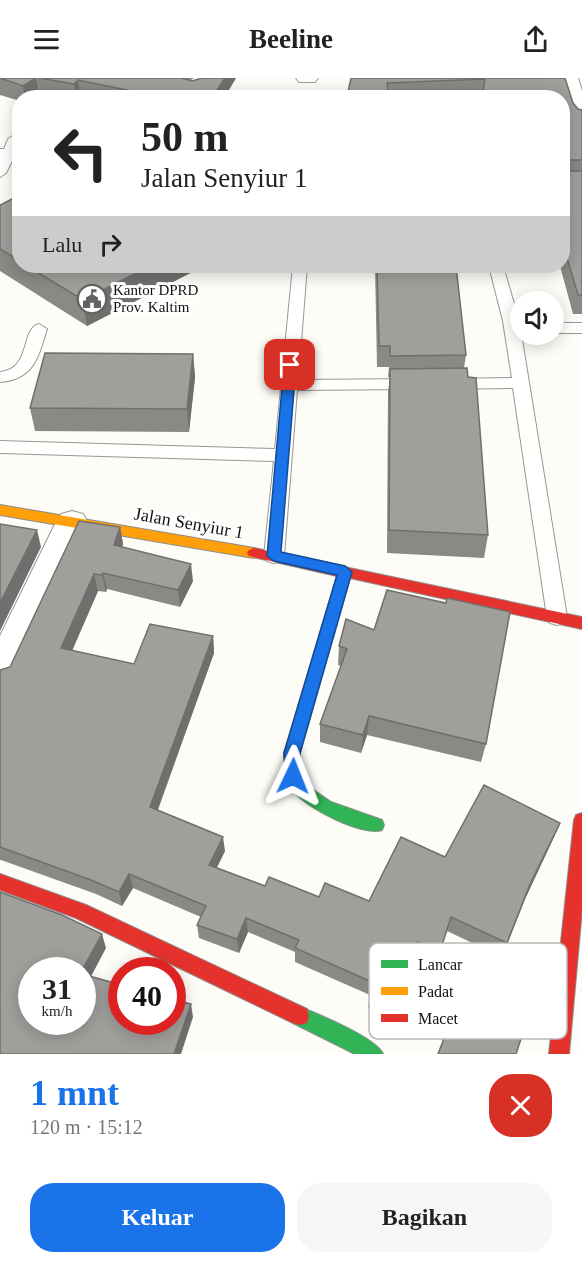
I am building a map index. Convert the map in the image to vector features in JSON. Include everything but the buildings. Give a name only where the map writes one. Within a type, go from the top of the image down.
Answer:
[{"type":"street","points":[[568,78],[582,120]]},
{"type":"street","name":"Jalan Senyiur 1","points":[[0,510],[274,556],[582,623]]},
{"type":"street","points":[[0,672],[72,522]]},
{"type":"street","points":[[345,572],[292,753],[293,776],[301,791],[315,804],[376,825]]},
{"type":"street","points":[[567,973],[582,820]]},
{"type":"street","points":[[0,882],[80,910],[343,1036],[373,1054]]},
{"type":"street","points":[[559,1054],[560,1039]]},
{"type":"lane","points":[[0,173],[9,153]]},
{"type":"lane","points":[[274,556],[299,273]]},
{"type":"lane","points":[[498,273],[510,309]]},
{"type":"lane","points":[[564,328],[582,328]]},
{"type":"lane","points":[[0,377],[8,377],[22,371],[30,358],[39,329]]},
{"type":"lane","points":[[517,345],[520,383],[556,617]]},
{"type":"lane","points":[[288,385],[520,383]]},
{"type":"lane","points":[[0,447],[282,455]]},
{"type":"traffic: fast","points":[[299,787],[325,807],[376,825]]},
{"type":"traffic: fast","points":[[300,1016],[343,1036],[373,1054]]},
{"type":"traffic: slow","points":[[0,510],[254,553]]},
{"type":"traffic: jam","points":[[254,553],[582,623]]},
{"type":"traffic: jam","points":[[299,787],[292,774],[292,753],[345,571]]},
{"type":"traffic: jam","points":[[567,973],[582,820]]},
{"type":"traffic: jam","points":[[0,882],[80,911],[300,1016]]},
{"type":"traffic: jam","points":[[559,1054],[560,1039]]},
{"type":"place","name":"Kantor DPRD Prov. Kaltim","points":[[92,299]]},
{"type":"route","points":[[290,365],[274,556],[345,572],[292,753],[293,776]]}]
